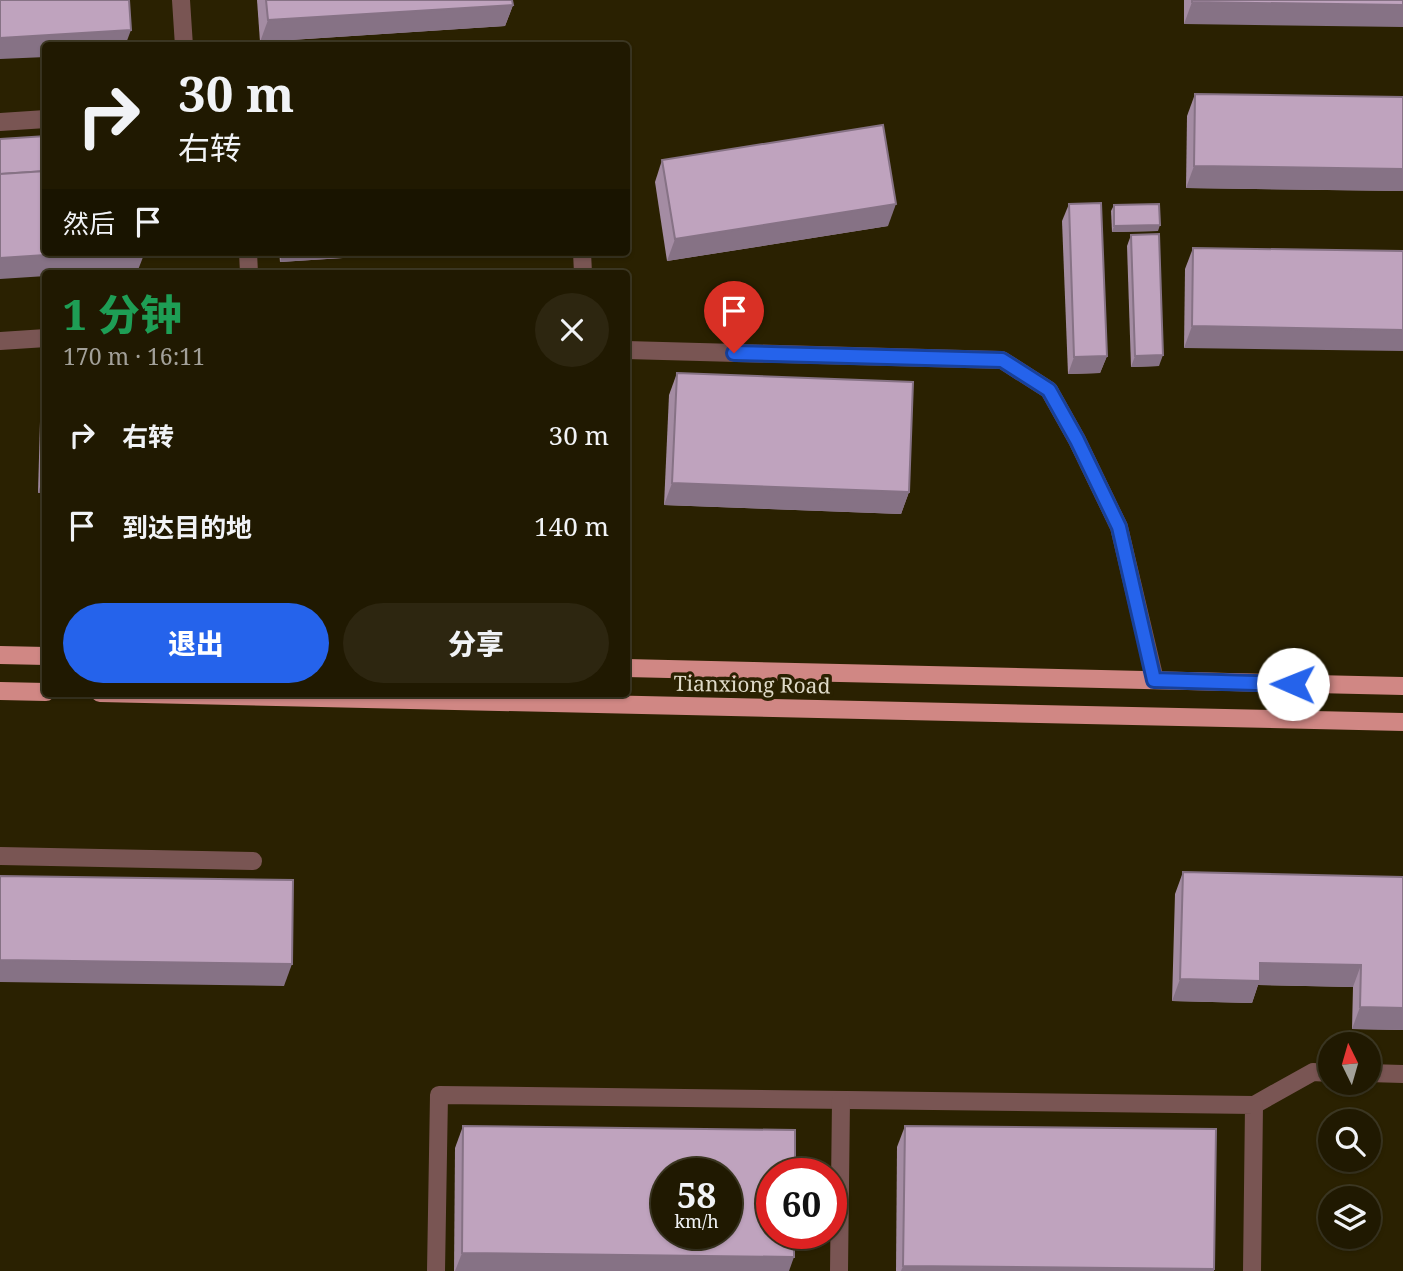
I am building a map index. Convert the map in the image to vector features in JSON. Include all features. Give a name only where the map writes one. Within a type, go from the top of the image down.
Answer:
[{"type":"main road","points":[[0,655],[42,656]]},
{"type":"main road","name":"Tianxiong Road","points":[[630,668],[1403,686]]},
{"type":"main road","points":[[0,691],[42,692]]},
{"type":"main road","name":"Tianxiong Road","points":[[280,697],[1403,722]]},
{"type":"lane","points":[[181,0],[184,42]]},
{"type":"lane","points":[[0,122],[42,119]]},
{"type":"lane","points":[[0,341],[42,338]]},
{"type":"lane","points":[[630,350],[1002,360],[1049,390],[1077,440],[1119,527],[1154,680]]},
{"type":"lane","points":[[0,856],[253,861]]},
{"type":"lane","points":[[436,1271],[439,1095],[1254,1105],[1313,1072],[1318,1072]]},
{"type":"lane","points":[[1381,1073],[1403,1074]]},
{"type":"lane","points":[[839,1271],[841,1100]]},
{"type":"lane","points":[[1252,1271],[1254,1105]]},
{"type":"building","points":[[0,0],[129,0],[131,30],[0,38]]},
{"type":"building","points":[[266,0],[512,0],[513,5],[268,20]]},
{"type":"building","points":[[1403,0],[1403,5],[1192,2]]},
{"type":"building","points":[[1195,94],[1403,97],[1403,169],[1194,166]]},
{"type":"building","points":[[883,125],[896,204],[675,239],[662,160]]},
{"type":"building","points":[[42,136],[42,171],[0,174],[0,139]]},
{"type":"building","points":[[42,171],[42,255],[0,258],[0,174]]},
{"type":"building","points":[[1101,203],[1107,356],[1074,357],[1069,204]]},
{"type":"building","points":[[1159,204],[1160,225],[1114,226],[1114,205]]},
{"type":"building","points":[[1159,234],[1163,355],[1135,356],[1131,235]]},
{"type":"building","points":[[1193,248],[1403,251],[1403,330],[1192,326]]},
{"type":"building","points":[[677,373],[913,382],[909,492],[672,483]]},
{"type":"building","points":[[1183,872],[1403,877],[1403,1008],[1360,1007],[1361,965],[1260,963],[1260,981],[1180,979]]},
{"type":"building","points":[[0,876],[293,880],[292,964],[0,960]]},
{"type":"building","points":[[463,1126],[795,1130],[795,1158],[756,1158],[756,1249],[794,1249],[794,1257],[462,1253]]},
{"type":"building","points":[[905,1126],[1216,1129],[1214,1269],[903,1266]]},
{"type":"route","points":[[734,353],[1002,360],[1049,390],[1077,440],[1119,527],[1154,680],[1293,684]]}]
